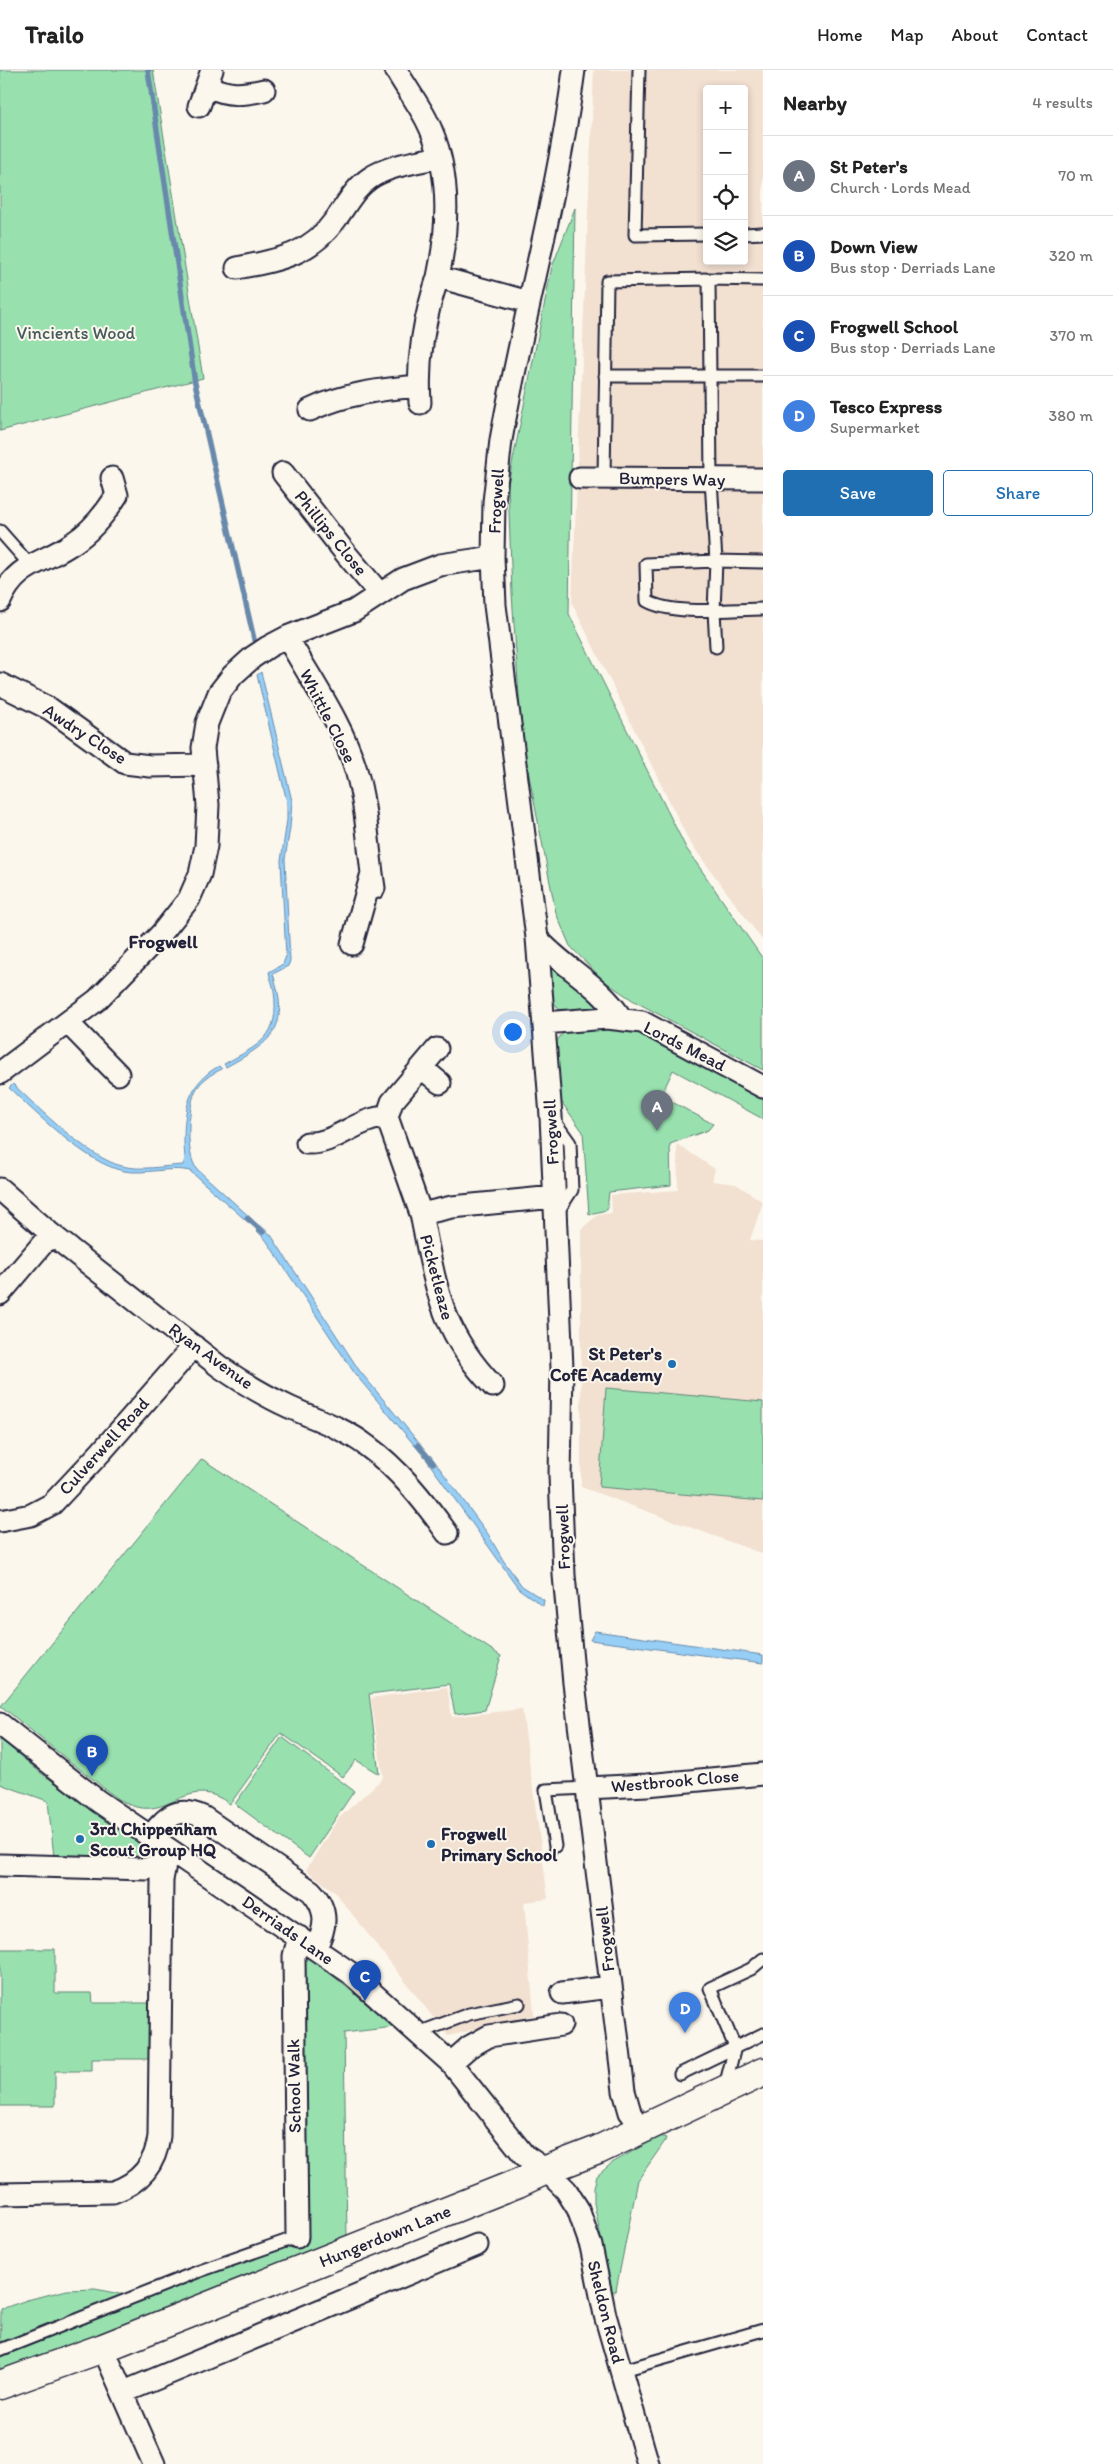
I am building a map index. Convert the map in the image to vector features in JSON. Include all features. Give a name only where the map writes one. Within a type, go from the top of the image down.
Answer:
[{"type":"main road","name":"Hungerdown Lane","points":[[0,2385],[103,2348],[518,2183],[598,2150],[763,2072]]},
{"type":"street","name":"Frogwell","points":[[574,70],[558,170],[499,448],[493,557],[499,644],[537,938],[551,1116],[562,1368],[560,1475],[564,1576],[574,1683],[588,1788],[610,1987],[626,2102],[630,2112],[642,2128]]},
{"type":"street","points":[[319,400],[372,390],[420,395],[423,324],[438,277],[445,218],[445,188],[440,157],[426,120],[403,72]]},
{"type":"street","points":[[199,106],[210,78],[222,93],[242,95],[264,90]]},
{"type":"street","points":[[237,268],[262,258],[295,255],[315,241],[332,225],[357,190],[369,178],[387,170],[440,157]]},
{"type":"street","points":[[438,277],[529,302]]},
{"type":"street","name":"Phillips Close","points":[[283,473],[347,555],[379,592]]},
{"type":"street","name":"Bumpers Way","points":[[580,478],[763,479]]},
{"type":"street","points":[[0,601],[14,576],[30,564],[60,552],[90,531],[121,490]]},
{"type":"street","points":[[0,1073],[97,1000],[137,960],[179,913],[195,887],[206,846],[208,804],[204,748],[207,723],[219,693],[233,675],[253,657],[287,637],[343,616],[379,592],[403,579],[435,567],[493,557]]},
{"type":"street","name":"Whittle Close","points":[[287,637],[339,728],[351,756],[358,781],[373,880],[352,944]]},
{"type":"street","name":"Awdry Close","points":[[0,684],[50,710],[116,767],[132,764],[150,766],[205,765]]},
{"type":"street","points":[[537,938],[554,956],[610,1003],[621,1018]]},
{"type":"street","name":"Lords Mead","points":[[544,1023],[621,1018],[642,1022],[763,1086]]},
{"type":"street","points":[[68,1022],[112,1062]]},
{"type":"street","points":[[307,1143],[321,1142],[364,1121],[386,1117],[392,1102],[438,1048]]},
{"type":"street","points":[[422,1068],[440,1083]]},
{"type":"street","name":"Picketleaze","points":[[386,1117],[421,1214],[436,1284],[448,1322],[466,1356],[493,1386]]},
{"type":"street","name":"Ryan Avenue","points":[[0,1189],[51,1234],[220,1367],[249,1386],[342,1431],[366,1445],[391,1466],[418,1494],[447,1533]]},
{"type":"street","name":"Picketleaze","points":[[421,1214],[452,1207],[555,1206]]},
{"type":"street","points":[[0,1294],[51,1234]]},
{"type":"street","name":"Culverwell Road","points":[[0,1521],[31,1516],[52,1504],[101,1452],[194,1346]]},
{"type":"street","name":"Derriads Lane","points":[[0,1724],[91,1796],[349,1972],[451,2063],[524,2155],[546,2170]]},
{"type":"street","name":"Westbrook Close","points":[[588,1788],[647,1785],[763,1774]]},
{"type":"street","name":"School Walk","points":[[150,1837],[168,1817],[180,1812],[194,1813],[226,1833],[318,1898],[325,1919],[321,1938],[307,1943],[294,1965],[296,2236]]},
{"type":"street","points":[[139,1869],[156,1866],[171,1851]]},
{"type":"street","points":[[0,2194],[113,2192],[137,2180],[151,2165],[159,2136],[162,1889],[165,1864],[171,1851]]},
{"type":"street","points":[[0,1865],[139,1869],[150,1871],[157,1876],[162,1889]]},
{"type":"street","points":[[562,1993],[610,1987]]},
{"type":"street","points":[[451,2063],[469,2047],[490,2036],[561,2025]]},
{"type":"street","name":"Sheldon Road","points":[[546,2170],[572,2199],[584,2225],[591,2246],[605,2316],[648,2464]]},
{"type":"street","points":[[124,2392],[477,2245]]},
{"type":"street","points":[[103,2348],[124,2392],[154,2464]]},
{"type":"lane","points":[[639,70],[635,234],[703,234]]},
{"type":"lane","points":[[748,234],[763,233]]},
{"type":"lane","points":[[709,279],[711,480],[716,562],[714,611],[716,647]]},
{"type":"lane","points":[[604,478],[607,281],[763,280]]},
{"type":"lane","points":[[605,376],[763,376]]},
{"type":"lane","points":[[0,531],[30,564]]},
{"type":"lane","points":[[763,562],[646,564],[647,601],[657,606],[714,611],[763,609]]},
{"type":"lane","points":[[555,1846],[546,1790],[588,1788]]},
{"type":"lane","points":[[725,2089],[735,2047],[710,1988],[750,1969],[763,1960]]},
{"type":"lane","points":[[418,2033],[469,2014],[519,2004]]},
{"type":"lane","points":[[680,2074],[763,2034]]},
{"type":"lane","points":[[0,2350],[197,2272],[296,2236]]},
{"type":"lane","points":[[620,2371],[763,2330]]},
{"type":"shaded area","points":[[594,70],[763,70],[763,941],[689,841],[572,603]]},
{"type":"shaded area","name":"St Peter's CofE Academy","points":[[677,1144],[715,1169],[712,1181],[736,1184],[763,1202],[750,1240],[763,1241],[763,1554],[581,1487],[581,1229],[598,1215],[612,1213],[611,1195],[678,1190]]},
{"type":"shaded area","name":"Frogwell Primary School","points":[[447,1687],[452,1717],[522,1709],[548,1899],[524,1902],[534,2015],[448,2036],[334,1891],[306,1870],[338,1819],[383,1778],[371,1698]]},
{"type":"green space","name":"Vincients Wood","points":[[0,70],[153,70],[203,378],[0,431]]},
{"type":"green space","points":[[575,208],[569,614],[686,848],[763,959],[763,1070],[634,1001],[604,981],[570,946],[556,913],[522,740],[512,594],[508,484],[552,267]]},
{"type":"green space","points":[[555,968],[601,1004],[601,1009],[563,1012],[558,1009],[553,999],[551,988],[550,971]]},
{"type":"green space","points":[[629,1025],[763,1096],[763,1119],[673,1070],[661,1096],[713,1124],[708,1130],[670,1144],[671,1185],[609,1192],[607,1210],[589,1214],[583,1132],[560,1100],[555,1043],[563,1033],[581,1028]]},
{"type":"green space","points":[[606,1388],[763,1402],[763,1501],[599,1487]]},
{"type":"green space","points":[[202,1459],[501,1656],[485,1710],[455,1714],[449,1684],[369,1694],[379,1774],[356,1760],[343,1777],[281,1733],[230,1804],[216,1796],[203,1793],[192,1794],[161,1806],[149,1808],[130,1805],[114,1796],[1,1706]]},
{"type":"green space","points":[[282,1737],[354,1791],[309,1858],[235,1804]]},
{"type":"green space","points":[[0,1739],[41,1773],[139,1842],[142,1848],[139,1854],[132,1857],[111,1859],[54,1857],[48,1801],[0,1784]]},
{"type":"green space","points":[[289,1945],[306,1953],[394,2027],[344,2033],[347,2240],[0,2373],[1,2309],[67,2290],[95,2289],[125,2295],[286,2234],[292,2207]]},
{"type":"green space","points":[[0,1949],[55,1949],[55,1993],[92,1993],[93,2003],[154,2003],[154,2059],[92,2059],[92,2071],[55,2071],[55,2106],[0,2106]]},
{"type":"green space","points":[[660,2136],[666,2138],[665,2141],[638,2180],[616,2290],[612,2293],[594,2203],[594,2187],[597,2176],[612,2163]]},
{"type":"water","points":[[261,672],[292,801],[285,859],[290,961],[288,966],[273,974],[280,1009],[278,1021],[273,1032],[255,1050],[226,1067],[224,1064],[257,1045],[265,1038],[270,1029],[274,1019],[275,1007],[274,991],[269,972],[283,964],[286,956],[281,861],[287,820],[287,802],[257,675]]},
{"type":"water","points":[[219,1066],[222,1069],[206,1078],[195,1092],[189,1120],[189,1143],[193,1162],[197,1169],[253,1220],[250,1224],[190,1171],[174,1169],[140,1172],[124,1171],[94,1159],[63,1137],[9,1088],[13,1084],[65,1131],[109,1161],[122,1166],[137,1168],[183,1165],[185,1158],[185,1119],[190,1098],[200,1080]]},
{"type":"water","points":[[260,1225],[271,1235],[359,1370],[424,1449],[421,1453],[355,1374],[266,1240],[256,1230]]},
{"type":"water","points":[[430,1455],[488,1534],[503,1560],[522,1586],[544,1600],[543,1606],[519,1589],[426,1459]]},
{"type":"water","points":[[595,1631],[763,1655],[763,1663],[590,1640]]},
{"type":"waterway","points":[[148,70],[195,383],[254,639]]},
{"type":"waterway","points":[[247,1218],[263,1232]]},
{"type":"waterway","points":[[418,1445],[433,1463]]},
{"type":"place","name":"St Peter's","points":[[657,1131]]},
{"type":"place","name":"St Peter's CofE Academy","points":[[672,1364]]},
{"type":"place","name":"Down View","points":[[92,1776]]},
{"type":"place","name":"3rd Chippenham Scout Group HQ","points":[[80,1839]]},
{"type":"place","name":"Frogwell Primary School","points":[[431,1844]]},
{"type":"place","name":"Frogwell School","points":[[365,2001]]},
{"type":"place","name":"Tesco Express","points":[[685,2033]]},
{"type":"district","name":"Frogwell","points":[[163,941]]}]
